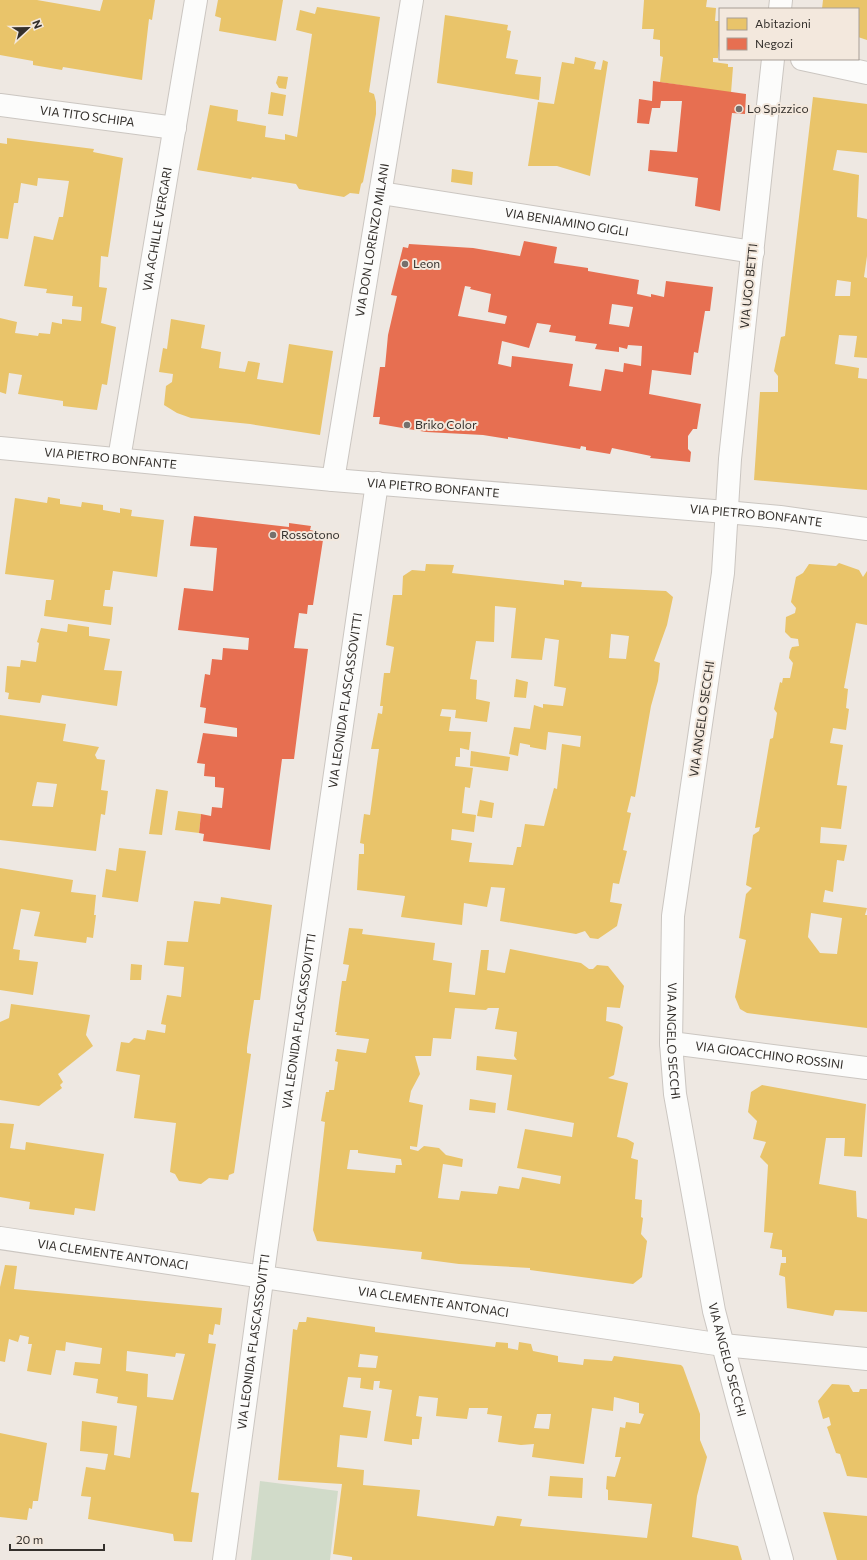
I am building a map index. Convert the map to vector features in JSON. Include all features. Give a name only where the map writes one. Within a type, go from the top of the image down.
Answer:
[{"type":"street","name":"VIA ACHILLE VERGARI","points":[[119,459],[196,0]]},
{"type":"street","name":"VIA DON LORENZO MILANI","points":[[333,480],[412,0]]},
{"type":"street","name":"VIA UGO BETTI","points":[[726,512],[730,459],[773,60]]},
{"type":"street","points":[[806,60],[867,74]]},
{"type":"street","name":"VIA TITO SCHIPA","points":[[0,106],[175,128]]},
{"type":"street","name":"VIA BENIAMINO GIGLI","points":[[381,193],[753,252]]},
{"type":"street","name":"VIA PIETRO BONFANTE","points":[[0,448],[333,480],[780,517],[867,529]]},
{"type":"street","name":"VIA LEONIDA FLASCASSOVITTI","points":[[224,1560],[262,1277],[377,483]]},
{"type":"street","name":"VIA ANGELO SECCHI","points":[[726,512],[723,573],[673,916],[671,1043],[675,1094],[714,1311],[782,1560]]},
{"type":"street","name":"VIA GIOACCHINO ROSSINI","points":[[671,1043],[867,1068]]},
{"type":"street","name":"VIA CLEMENTE ANTONACI","points":[[0,1238],[723,1345],[867,1359]]},
{"type":"green space","points":[[260,1481],[338,1491],[330,1560],[251,1560]]},
{"type":"building: Abitazioni","points":[[0,0],[37,0],[100,11],[103,0],[155,0],[152,20],[149,19],[142,80],[63,67],[62,70],[33,65],[33,61],[0,55]]},
{"type":"building: Abitazioni","points":[[218,0],[283,0],[276,41],[219,31],[221,18],[215,16]]},
{"type":"building: Abitazioni","points":[[644,0],[707,0],[706,7],[716,8],[715,21],[719,21],[718,58],[713,58],[713,62],[728,64],[728,67],[733,67],[731,93],[660,82],[663,57],[660,56],[660,40],[653,39],[654,29],[642,29]]},
{"type":"building: Abitazioni","points":[[823,0],[867,0],[867,40],[859,37],[859,8],[822,8]]},
{"type":"building: Abitazioni","points":[[317,7],[380,17],[369,92],[374,94],[376,114],[363,182],[361,184],[359,194],[350,193],[344,197],[299,189],[296,184],[252,177],[251,179],[197,170],[210,105],[238,110],[237,121],[266,126],[265,137],[285,140],[285,134],[297,137],[312,34],[296,30],[300,10],[315,14]]},
{"type":"building: Abitazioni","points":[[445,15],[508,25],[507,30],[511,31],[506,58],[518,60],[515,74],[541,77],[539,100],[437,83]]},
{"type":"building: Abitazioni","points":[[575,57],[596,62],[594,69],[601,70],[603,60],[608,62],[590,176],[557,166],[528,166],[538,102],[554,104],[562,62],[574,64]]},
{"type":"building: Abitazioni","points":[[278,76],[288,77],[286,89],[279,88],[276,83]]},
{"type":"building: Abitazioni","points":[[271,92],[286,95],[283,116],[268,114]]},
{"type":"building: Abitazioni","points":[[813,97],[867,104],[867,153],[837,150],[833,170],[859,175],[857,217],[867,219],[867,256],[864,277],[867,278],[867,358],[854,357],[857,336],[839,335],[835,364],[859,368],[858,378],[867,379],[867,490],[754,480],[760,392],[778,392],[778,376],[774,371],[781,337],[785,336]],"holes":[[[837,280],[851,282],[850,296],[835,296]]]},
{"type":"building: Abitazioni","points":[[7,138],[94,149],[93,152],[123,158],[108,257],[101,256],[99,287],[107,288],[101,323],[116,327],[107,385],[102,384],[97,410],[63,406],[63,401],[18,394],[22,375],[9,373],[6,394],[0,392],[0,318],[17,322],[15,333],[38,336],[39,333],[50,334],[52,322],[62,324],[62,319],[81,321],[82,307],[72,306],[73,296],[46,293],[47,289],[24,286],[34,236],[53,240],[59,217],[63,217],[69,181],[38,178],[37,186],[21,183],[18,203],[14,203],[8,239],[0,238],[0,143],[7,144]]},
{"type":"building: Abitazioni","points":[[452,169],[473,172],[472,185],[451,182]]},
{"type":"building: Abitazioni","points":[[171,319],[205,325],[201,348],[221,352],[219,368],[245,372],[248,361],[260,363],[257,379],[283,383],[289,344],[333,351],[320,435],[250,424],[191,418],[177,413],[164,405],[166,386],[172,382],[173,374],[159,372],[163,348],[167,349]]},
{"type":"building: Abitazioni","points":[[48,497],[60,499],[60,504],[81,507],[82,502],[103,505],[103,510],[120,513],[120,508],[132,510],[131,516],[164,520],[157,577],[113,571],[110,590],[105,590],[103,606],[113,607],[111,625],[44,616],[46,600],[51,600],[54,580],[5,574],[15,498],[47,503]]},
{"type":"building: Abitazioni","points":[[839,563],[859,570],[863,577],[867,571],[867,625],[856,623],[844,688],[848,689],[846,708],[849,709],[846,730],[833,728],[830,743],[843,745],[837,785],[847,786],[841,829],[821,827],[820,843],[847,845],[844,861],[837,860],[833,892],[825,890],[823,902],[867,908],[865,915],[867,915],[867,1028],[747,1013],[740,1009],[735,997],[746,940],[739,938],[746,894],[752,888],[746,885],[753,835],[759,831],[760,827],[755,828],[770,739],[773,738],[777,713],[774,709],[780,682],[782,683],[783,678],[790,678],[793,663],[789,658],[790,651],[792,647],[799,646],[798,639],[791,638],[785,632],[786,617],[795,613],[796,608],[791,602],[796,577],[803,573],[809,564],[836,566]],"holes":[[[811,913],[842,918],[837,954],[820,953],[808,937]]]},
{"type":"building: Abitazioni","points":[[426,564],[454,565],[452,573],[564,585],[564,580],[582,582],[581,587],[666,591],[673,597],[667,625],[654,661],[660,663],[658,681],[651,706],[635,797],[631,796],[627,812],[631,813],[623,850],[627,851],[619,884],[613,883],[610,902],[622,904],[617,926],[598,939],[590,938],[585,931],[576,934],[500,921],[505,888],[491,887],[487,907],[464,903],[462,925],[401,917],[405,896],[357,890],[359,854],[364,854],[364,844],[360,843],[364,814],[370,815],[379,749],[371,749],[378,713],[382,714],[383,706],[380,706],[384,673],[390,673],[394,647],[386,645],[393,595],[402,595],[403,576],[412,570],[425,571]],"holes":[[[495,606],[516,608],[511,658],[542,660],[545,638],[559,640],[554,686],[566,688],[563,706],[543,704],[543,708],[534,705],[530,729],[514,727],[509,754],[518,756],[520,743],[530,745],[530,747],[546,750],[548,732],[581,736],[580,747],[562,744],[557,789],[554,788],[544,826],[525,824],[521,847],[517,847],[513,865],[469,862],[472,843],[451,840],[452,829],[474,832],[476,815],[462,813],[465,787],[470,788],[473,768],[455,766],[456,757],[460,757],[460,748],[469,750],[471,732],[449,731],[451,717],[440,716],[442,709],[456,710],[455,718],[487,722],[490,702],[476,699],[477,680],[470,679],[476,641],[494,642]],[[611,634],[629,636],[626,659],[609,658]]]},
{"type":"building: Abitazioni","points":[[68,624],[89,627],[89,636],[110,639],[104,670],[122,671],[117,706],[42,695],[40,703],[8,699],[9,693],[5,692],[7,666],[20,667],[21,660],[36,662],[39,643],[37,642],[41,628],[67,632]]},
{"type":"building: Abitazioni","points":[[516,679],[528,682],[526,698],[514,697]]},
{"type":"building: Abitazioni","points":[[0,715],[66,724],[63,741],[99,747],[95,755],[97,759],[105,760],[101,790],[108,791],[105,815],[101,814],[96,851],[0,840]],"holes":[[[37,782],[57,784],[53,807],[32,806]]]},
{"type":"building: Abitazioni","points":[[471,751],[510,757],[508,771],[470,766]]},
{"type":"building: Abitazioni","points":[[156,789],[168,791],[162,835],[149,834]]},
{"type":"building: Abitazioni","points":[[480,800],[494,803],[492,818],[477,816]]},
{"type":"building: Abitazioni","points":[[178,811],[201,814],[199,833],[175,830]]},
{"type":"building: Abitazioni","points":[[119,848],[146,851],[138,902],[102,897],[106,869],[116,871]]},
{"type":"building: Abitazioni","points":[[0,868],[73,880],[71,892],[96,895],[94,915],[96,915],[93,938],[87,937],[86,943],[34,936],[40,912],[21,909],[13,949],[20,950],[19,960],[38,962],[33,995],[0,990]]},
{"type":"building: Abitazioni","points":[[221,897],[272,905],[260,1000],[254,1000],[247,1048],[247,1053],[251,1054],[234,1173],[229,1175],[228,1180],[209,1178],[201,1184],[179,1181],[175,1174],[170,1172],[176,1123],[134,1118],[140,1075],[116,1071],[121,1042],[129,1043],[134,1038],[145,1040],[147,1030],[165,1033],[166,1025],[161,1024],[167,995],[181,997],[184,967],[164,965],[167,941],[188,942],[194,901],[220,904]]},
{"type":"building: Abitazioni","points":[[349,928],[363,929],[362,934],[435,943],[433,960],[452,963],[449,992],[475,995],[481,950],[489,950],[487,970],[505,973],[510,949],[581,963],[589,969],[593,969],[597,965],[608,966],[624,986],[620,1008],[607,1007],[606,1021],[619,1024],[623,1027],[614,1075],[608,1078],[628,1083],[617,1137],[627,1139],[634,1143],[631,1158],[638,1160],[635,1199],[642,1200],[641,1217],[643,1218],[641,1234],[647,1241],[642,1277],[633,1284],[530,1270],[530,1268],[459,1264],[421,1259],[422,1252],[317,1241],[313,1230],[325,1122],[321,1121],[326,1092],[329,1092],[329,1090],[334,1090],[338,1062],[335,1061],[337,1049],[366,1053],[369,1039],[336,1035],[337,1032],[335,1032],[342,981],[346,981],[349,965],[343,964]],"holes":[[[455,1008],[486,1010],[488,1008],[499,1008],[495,1029],[517,1032],[514,1056],[517,1060],[477,1056],[476,1070],[512,1075],[507,1110],[574,1123],[572,1137],[525,1129],[517,1168],[561,1176],[560,1184],[522,1177],[519,1189],[499,1186],[497,1194],[461,1191],[459,1200],[438,1198],[443,1164],[462,1167],[463,1159],[446,1155],[439,1148],[424,1146],[418,1151],[410,1149],[410,1146],[417,1147],[423,1105],[409,1102],[411,1091],[420,1074],[415,1056],[431,1056],[433,1038],[451,1039]],[[350,1150],[358,1150],[358,1153],[401,1159],[402,1165],[396,1165],[395,1173],[347,1169]]]},
{"type":"building: Abitazioni","points":[[131,964],[142,965],[141,980],[130,980]]},
{"type":"building: Abitazioni","points":[[11,1004],[90,1015],[86,1035],[93,1046],[58,1074],[63,1082],[60,1085],[62,1088],[39,1106],[0,1100],[0,1022],[9,1018]]},
{"type":"building: Abitazioni","points":[[762,1085],[866,1104],[862,1157],[844,1156],[845,1138],[826,1138],[819,1184],[856,1191],[857,1217],[867,1219],[867,1312],[835,1310],[833,1316],[787,1308],[785,1277],[779,1275],[781,1263],[786,1263],[786,1257],[782,1257],[782,1250],[770,1248],[773,1233],[764,1232],[768,1165],[760,1157],[766,1142],[753,1139],[757,1121],[748,1112],[751,1092]]},
{"type":"building: Abitazioni","points":[[470,1099],[496,1103],[495,1113],[469,1110]]},
{"type":"building: Abitazioni","points":[[0,1123],[14,1124],[10,1148],[25,1150],[26,1142],[104,1154],[95,1211],[75,1208],[74,1215],[29,1209],[30,1202],[0,1197]]},
{"type":"building: Abitazioni","points":[[5,1265],[17,1266],[14,1289],[222,1308],[220,1325],[215,1324],[213,1335],[209,1334],[208,1343],[216,1344],[191,1492],[199,1493],[192,1542],[174,1541],[173,1534],[88,1519],[91,1497],[81,1496],[86,1467],[105,1470],[108,1454],[80,1451],[82,1421],[117,1426],[114,1455],[130,1458],[137,1406],[117,1403],[118,1397],[96,1393],[98,1379],[73,1375],[75,1362],[100,1364],[102,1348],[66,1342],[65,1351],[56,1350],[51,1375],[27,1371],[32,1344],[28,1344],[29,1337],[20,1335],[18,1342],[9,1339],[5,1362],[0,1361],[0,1287]],"holes":[[[127,1351],[175,1357],[176,1353],[185,1354],[173,1400],[147,1397],[148,1374],[126,1371]]]},
{"type":"building: Abitazioni","points":[[307,1317],[375,1327],[375,1332],[495,1347],[496,1342],[508,1343],[508,1348],[518,1350],[519,1342],[531,1344],[533,1351],[558,1356],[558,1362],[583,1365],[584,1359],[612,1361],[614,1356],[681,1365],[700,1414],[700,1440],[707,1457],[697,1496],[692,1537],[738,1546],[742,1560],[352,1560],[352,1557],[333,1554],[342,1484],[278,1480],[293,1329],[297,1330],[299,1322],[306,1322]],"holes":[[[360,1354],[378,1356],[376,1368],[358,1367]],[[348,1377],[361,1378],[360,1388],[373,1390],[374,1381],[380,1381],[379,1388],[392,1390],[384,1441],[412,1445],[412,1439],[419,1439],[422,1417],[416,1416],[419,1396],[438,1398],[436,1416],[467,1419],[469,1408],[488,1408],[487,1414],[502,1416],[498,1442],[521,1445],[534,1444],[532,1457],[584,1464],[592,1408],[613,1411],[614,1397],[639,1403],[639,1413],[644,1414],[640,1424],[626,1422],[625,1428],[620,1427],[615,1457],[621,1457],[615,1477],[607,1476],[606,1489],[608,1490],[608,1500],[652,1504],[647,1538],[520,1526],[522,1519],[497,1516],[494,1526],[417,1516],[420,1490],[363,1485],[364,1470],[337,1467],[340,1435],[367,1438],[371,1411],[343,1407]],[[537,1414],[551,1414],[549,1429],[534,1428]]]},
{"type":"building: Abitazioni","points":[[832,1384],[849,1385],[853,1392],[859,1392],[860,1389],[867,1389],[867,1478],[847,1476],[840,1454],[836,1453],[827,1427],[831,1425],[829,1417],[823,1419],[818,1401]]},
{"type":"building: Abitazioni","points":[[0,1433],[47,1443],[38,1501],[33,1501],[32,1509],[29,1508],[27,1520],[0,1517]]},
{"type":"building: Abitazioni","points":[[550,1476],[583,1478],[582,1498],[548,1496]]},
{"type":"building: Abitazioni","points":[[823,1512],[867,1516],[867,1560],[837,1560]]},
{"type":"building: Negozi","points":[[653,81],[746,94],[745,114],[732,113],[720,211],[695,206],[698,178],[648,171],[650,150],[677,152],[682,101],[661,101],[660,108],[652,108],[649,124],[637,123],[639,99],[652,101]]},
{"type":"building: Negozi","points":[[524,241],[557,247],[554,263],[588,268],[588,271],[639,280],[637,294],[651,297],[651,294],[664,297],[666,281],[713,287],[710,311],[705,311],[698,353],[694,352],[691,375],[652,370],[649,394],[701,404],[697,429],[693,429],[688,436],[688,449],[691,452],[690,462],[650,458],[651,456],[612,448],[610,454],[586,450],[586,447],[581,446],[580,449],[508,437],[508,439],[483,435],[426,432],[379,424],[380,417],[373,417],[380,367],[385,367],[388,335],[397,296],[391,295],[403,247],[408,248],[409,244],[473,248],[520,256]],"holes":[[[465,286],[471,287],[470,289],[491,294],[488,312],[507,316],[505,324],[458,316]],[[612,304],[633,307],[629,327],[609,324]],[[537,323],[551,325],[549,332],[576,336],[575,341],[597,344],[595,349],[619,352],[619,347],[627,349],[628,345],[642,346],[641,366],[624,363],[623,372],[605,369],[601,391],[569,386],[573,364],[512,356],[511,367],[498,364],[502,341],[529,348]]]},
{"type":"building: Negozi","points":[[194,516],[289,527],[289,523],[311,526],[310,530],[319,532],[318,540],[323,540],[313,605],[308,605],[307,614],[299,613],[294,648],[308,649],[294,759],[282,759],[270,850],[203,841],[204,834],[199,833],[201,814],[211,816],[212,807],[222,808],[224,788],[215,787],[215,777],[204,776],[205,764],[197,763],[203,733],[237,737],[237,728],[204,723],[206,708],[200,707],[205,674],[210,675],[212,659],[222,660],[223,648],[248,650],[249,638],[178,630],[184,588],[213,591],[217,548],[190,546]]},
{"type":"place","name":"Lo Spizzico","points":[[739,109]]},
{"type":"place","name":"Leon","points":[[405,264]]},
{"type":"place","name":"Briko Color","points":[[407,425]]},
{"type":"place","name":"Rossotono","points":[[273,535]]}]
